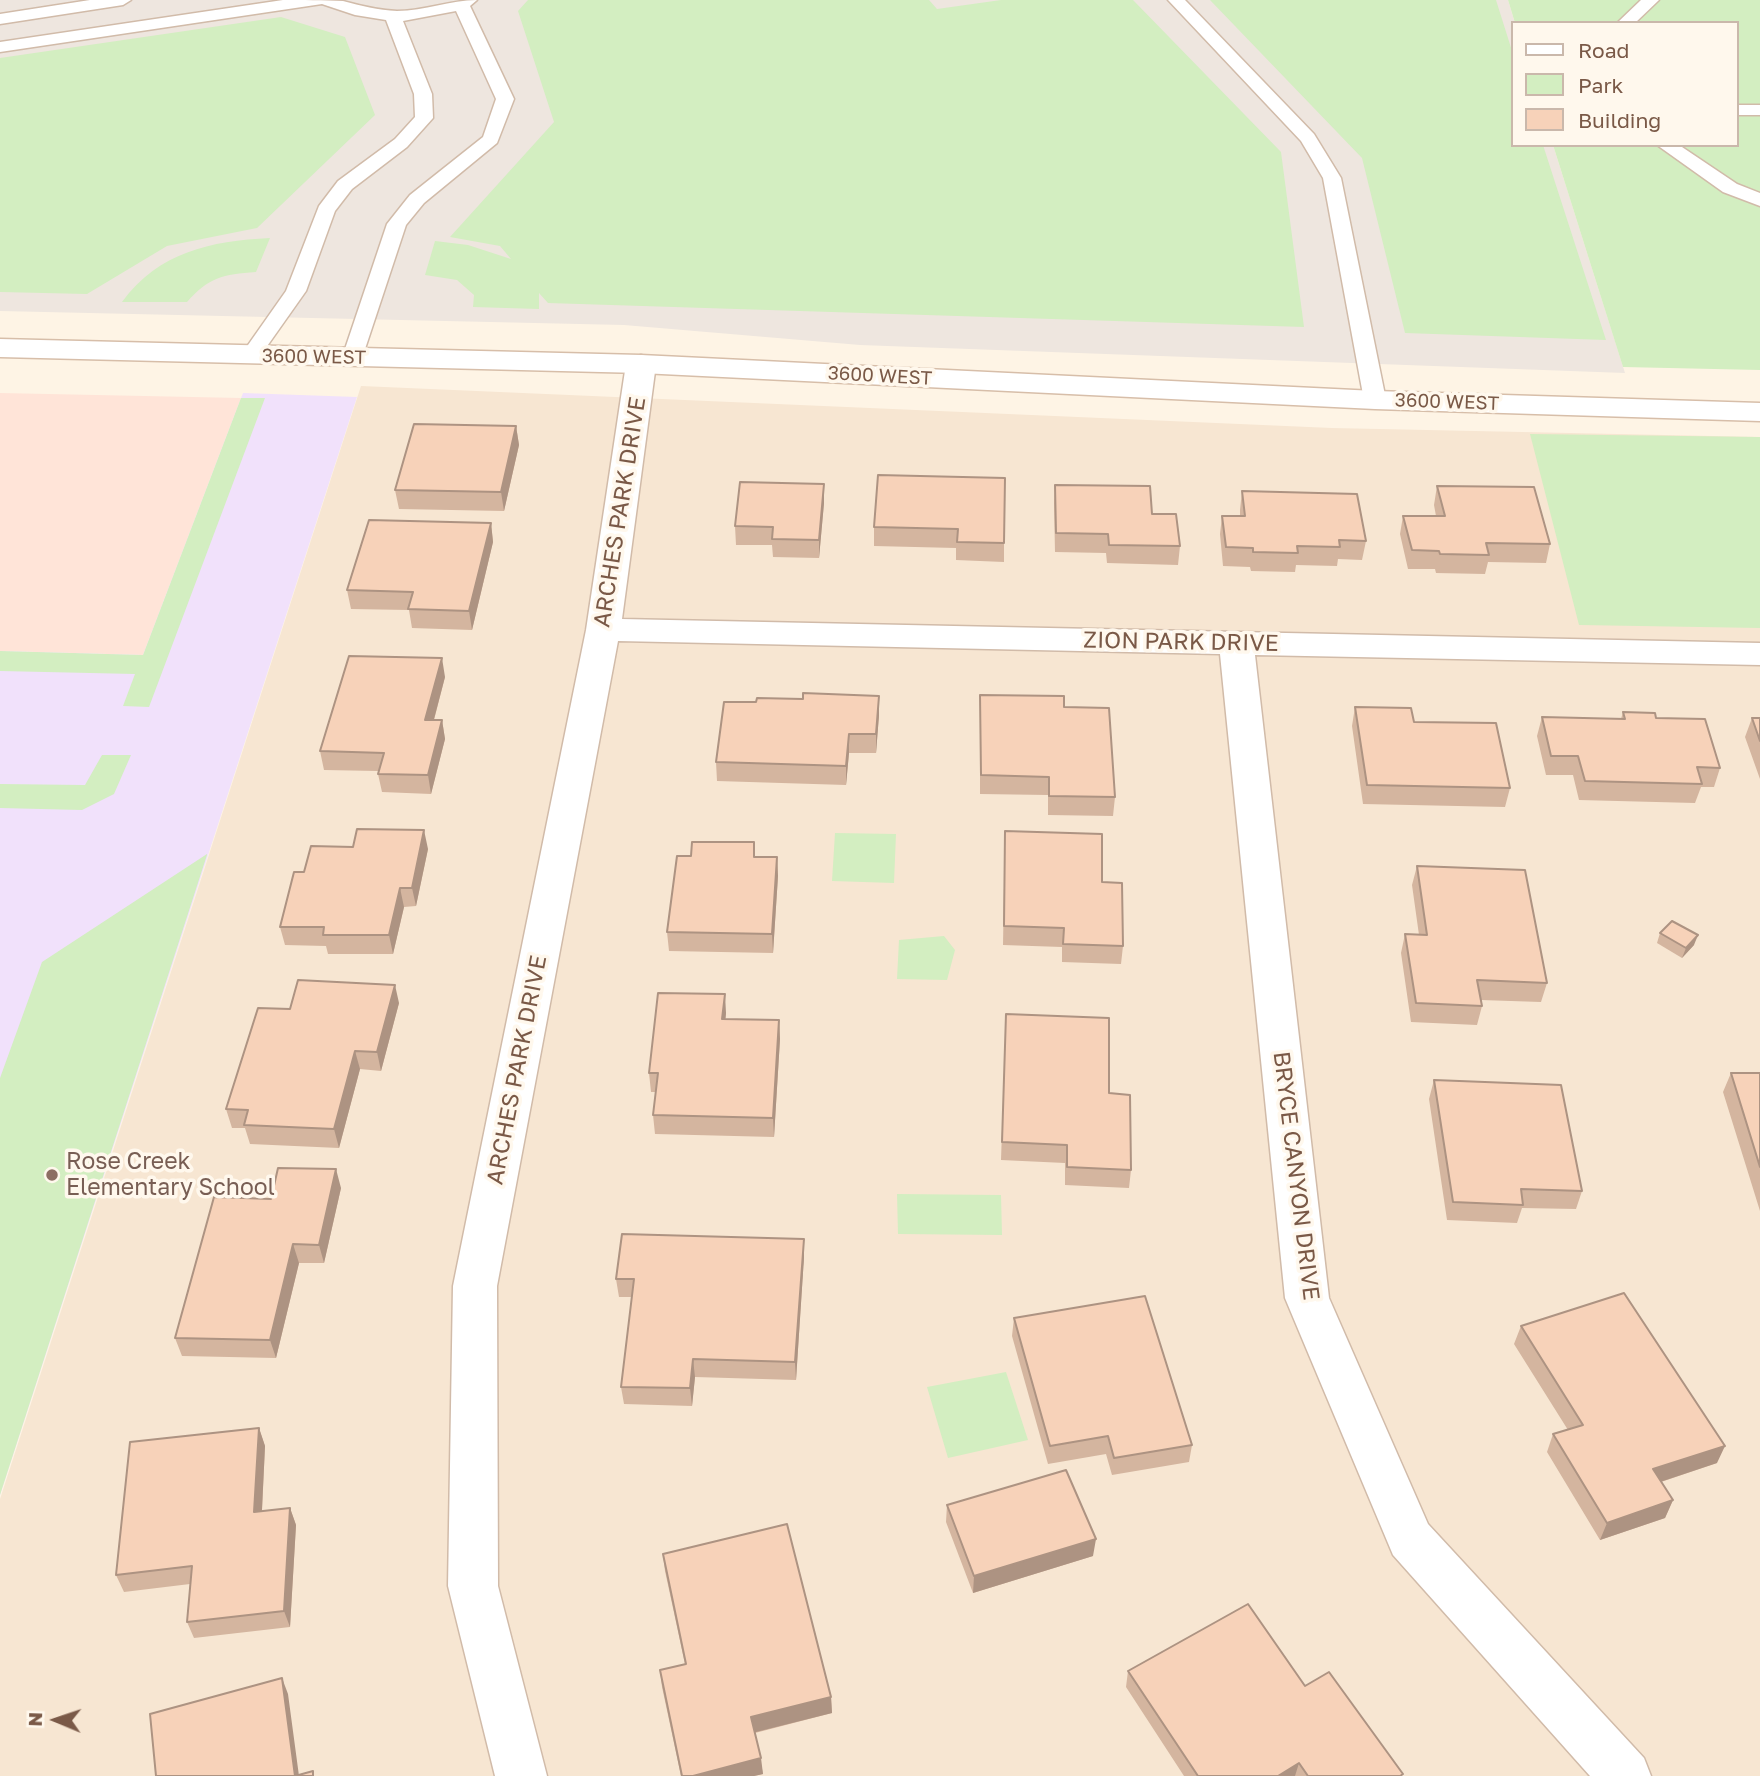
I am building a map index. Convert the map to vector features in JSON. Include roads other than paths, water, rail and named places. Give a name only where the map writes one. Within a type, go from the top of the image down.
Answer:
[{"type":"street","name":"3600 WEST","points":[[0,348],[641,364],[1375,400],[1760,412]]},
{"type":"street","name":"ARCHES PARK DRIVE","points":[[521,1776],[473,1586],[475,1286],[603,630],[641,364]]},
{"type":"street","name":"ZION PARK DRIVE","points":[[603,630],[1760,654]]},
{"type":"street","name":"BRYCE CANYON DRIVE","points":[[1236,643],[1307,1298],[1410,1539],[1625,1776]]},
{"type":"lane","points":[[0,19],[123,0]]},
{"type":"lane","points":[[0,47],[317,0]]},
{"type":"lane","points":[[327,0],[342,8],[392,15],[428,12],[465,2],[505,99],[491,139],[417,199],[397,224],[352,358]]},
{"type":"lane","points":[[1176,0],[1308,138],[1332,178],[1375,400]]},
{"type":"lane","points":[[1627,21],[1651,0]]},
{"type":"lane","points":[[251,355],[296,291],[326,210],[345,186],[401,143],[424,118],[424,94],[392,15]]},
{"type":"lane","points":[[1739,110],[1760,110]]},
{"type":"lane","points":[[1668,147],[1730,188],[1760,200]]},
{"type":"place","name":"Rose Creek Elementary School","points":[[52,1175]]}]
